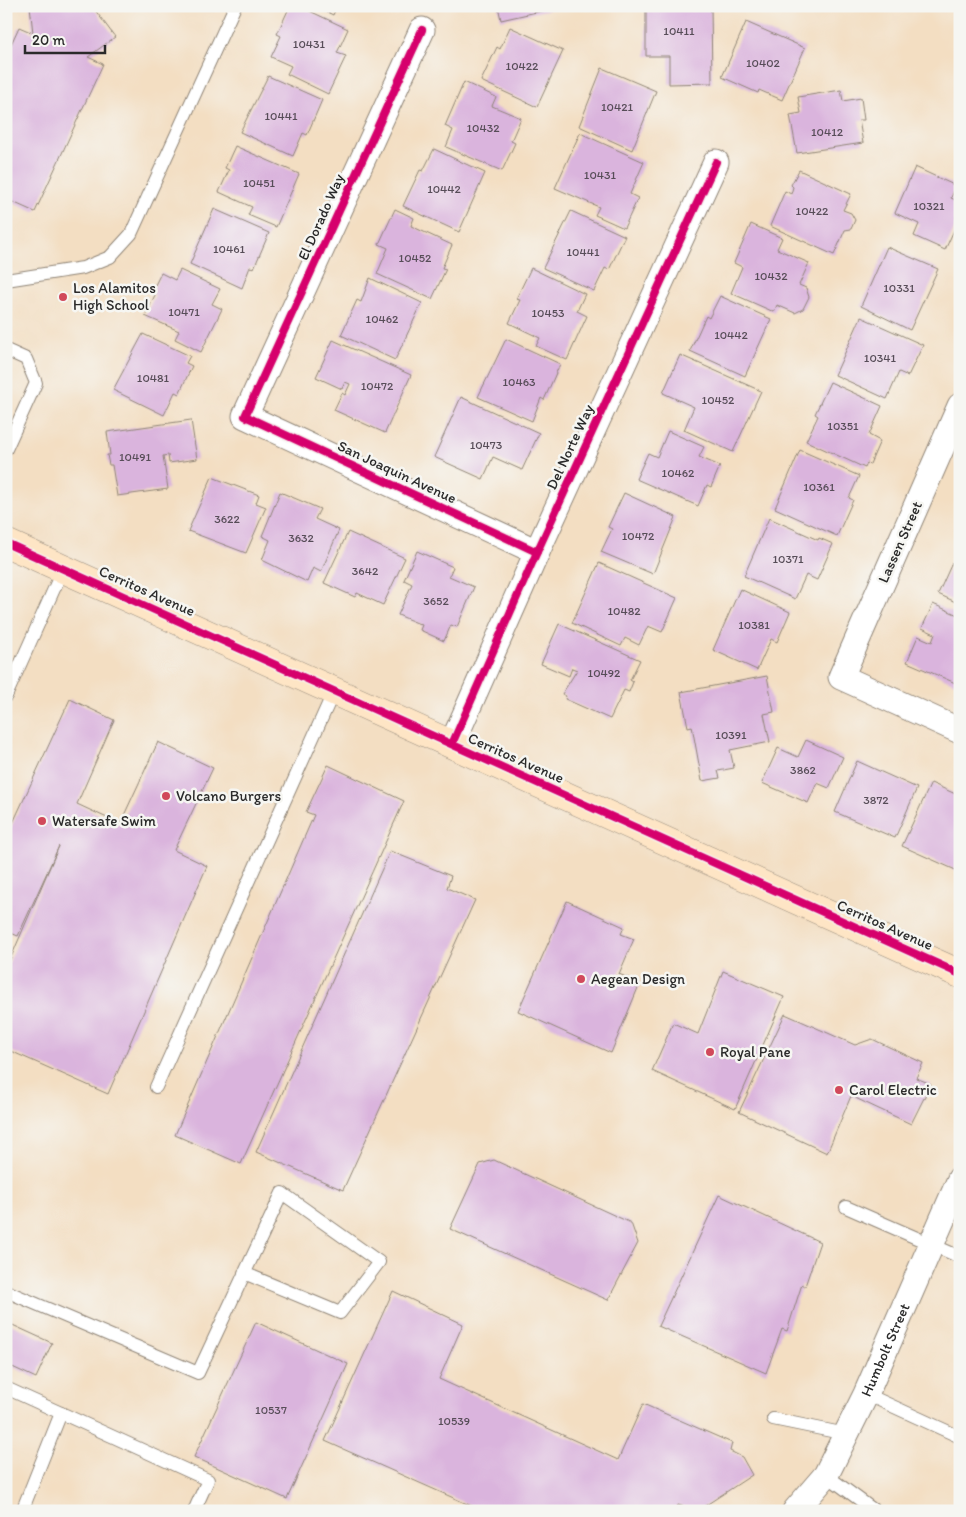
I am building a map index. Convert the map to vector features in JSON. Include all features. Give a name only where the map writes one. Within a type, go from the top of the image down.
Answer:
[{"type":"main road","name":"Cerritos Avenue","points":[[6,543],[960,974]]},
{"type":"street","name":"El Dorado Way","points":[[245,416],[422,30]]},
{"type":"street","name":"Del Norte Way","points":[[452,744],[537,552],[716,162]]},
{"type":"street","name":"Lassen Street","points":[[960,406],[841,677],[960,731]]},
{"type":"street","name":"San Joaquin Avenue","points":[[245,416],[537,552]]},
{"type":"street","name":"Humbolt Street","points":[[794,1511],[826,1475],[866,1394],[960,1179]]},
{"type":"lane","points":[[6,280],[82,268],[110,257],[131,234],[235,6]]},
{"type":"lane","points":[[6,350],[26,360],[36,383],[6,450]]},
{"type":"lane","points":[[6,696],[63,569]]},
{"type":"lane","points":[[156,1087],[334,691]]},
{"type":"lane","points":[[6,1291],[198,1373],[244,1273],[282,1193],[379,1262],[340,1313],[244,1273]]},
{"type":"lane","points":[[846,1207],[960,1257]]},
{"type":"lane","points":[[6,1388],[208,1480],[194,1511]]},
{"type":"lane","points":[[866,1394],[960,1437]]},
{"type":"lane","points":[[22,1511],[61,1413]]},
{"type":"lane","points":[[773,1419],[846,1434]]},
{"type":"lane","points":[[826,1475],[875,1511]]},
{"type":"building","points":[[30,6],[92,6],[115,37],[88,57],[103,64],[35,212],[6,199],[6,55],[19,27],[33,33]]},
{"type":"building","points":[[290,6],[299,6],[348,29],[337,53],[346,56],[328,94],[287,74],[291,66],[271,57],[281,36],[277,34]]},
{"type":"building","points":[[315,6],[337,6],[333,15]]},
{"type":"building","points":[[498,6],[559,6],[559,7],[501,20]]},
{"type":"building","points":[[646,6],[711,6],[712,83],[669,84],[669,56],[646,56]]},
{"type":"building","points":[[746,22],[805,48],[782,100],[759,90],[758,93],[722,77]]},
{"type":"building","points":[[510,27],[563,51],[537,107],[481,81],[497,47],[500,49]]},
{"type":"building","points":[[602,68],[656,91],[632,150],[579,126]]},
{"type":"building","points":[[268,76],[322,100],[307,135],[303,133],[293,156],[240,132]]},
{"type":"building","points":[[464,82],[496,97],[492,106],[521,118],[511,141],[515,143],[502,171],[446,147],[453,130],[445,126]]},
{"type":"building","points":[[841,90],[843,101],[861,98],[864,120],[859,120],[863,143],[797,153],[790,115],[801,113],[798,97]]},
{"type":"building","points":[[580,133],[644,162],[630,194],[638,198],[624,228],[595,215],[599,207],[555,188]]},
{"type":"building","points":[[235,146],[299,174],[276,227],[248,215],[252,207],[219,192],[229,170],[225,168]]},
{"type":"building","points":[[434,149],[485,173],[459,232],[403,206],[420,170],[423,171]]},
{"type":"building","points":[[915,167],[956,186],[951,198],[960,202],[956,218],[959,219],[945,250],[914,236],[919,224],[895,213]]},
{"type":"building","points":[[799,170],[851,194],[843,210],[851,213],[855,220],[851,229],[845,230],[834,255],[770,226],[785,191],[791,194],[793,187],[791,185]]},
{"type":"building","points":[[214,209],[269,233],[254,268],[250,267],[242,288],[190,264]]},
{"type":"building","points":[[395,209],[414,218],[411,226],[452,245],[442,268],[446,269],[432,299],[377,274],[388,248],[379,244]]},
{"type":"building","points":[[571,211],[625,236],[609,270],[605,268],[594,291],[543,268]]},
{"type":"building","points":[[751,224],[782,238],[777,249],[809,263],[799,285],[806,288],[809,297],[803,309],[795,313],[777,305],[774,312],[731,293],[742,267],[734,263]]},
{"type":"building","points":[[887,247],[938,269],[910,330],[861,306]]},
{"type":"building","points":[[531,268],[585,294],[577,311],[587,316],[567,360],[536,346],[540,338],[509,323],[520,300],[516,299]]},
{"type":"building","points":[[180,270],[220,289],[212,304],[222,309],[201,352],[175,339],[179,331],[145,316],[155,295],[151,293],[161,273],[175,280]]},
{"type":"building","points":[[370,278],[422,303],[395,360],[341,335],[357,300],[361,302]]},
{"type":"building","points":[[720,296],[771,319],[745,376],[690,351],[706,316],[709,318]]},
{"type":"building","points":[[861,317],[923,345],[908,376],[899,372],[887,399],[835,375]]},
{"type":"building","points":[[143,334],[190,356],[186,363],[192,366],[179,394],[175,392],[164,415],[113,390]]},
{"type":"building","points":[[506,339],[560,364],[544,400],[541,398],[532,421],[478,397]]},
{"type":"building","points":[[333,340],[411,375],[385,433],[334,410],[342,393],[345,395],[350,384],[345,382],[342,389],[316,377]]},
{"type":"building","points":[[680,355],[761,391],[733,452],[684,430],[694,407],[663,393]]},
{"type":"building","points":[[830,382],[882,406],[869,435],[880,441],[870,464],[867,463],[865,468],[806,441],[818,416],[815,414]]},
{"type":"building","points":[[461,397],[539,433],[522,470],[493,457],[483,479],[434,457]]},
{"type":"building","points":[[191,420],[197,459],[169,463],[168,455],[163,456],[168,489],[117,496],[112,465],[109,465],[107,455],[110,455],[107,432]]},
{"type":"building","points":[[668,431],[704,447],[699,457],[720,466],[711,487],[707,485],[698,506],[636,479],[648,453],[657,457]]},
{"type":"building","points":[[800,450],[859,476],[849,498],[853,500],[837,536],[775,508]]},
{"type":"building","points":[[212,477],[259,495],[256,503],[266,507],[246,553],[188,531]]},
{"type":"building","points":[[280,492],[320,509],[315,519],[339,530],[321,572],[313,568],[307,582],[262,560],[270,540],[262,536]]},
{"type":"building","points":[[624,493],[676,517],[653,574],[601,552],[612,529],[608,527]]},
{"type":"building","points":[[769,518],[818,540],[819,538],[833,544],[817,580],[806,575],[795,599],[744,576]]},
{"type":"building","points":[[348,532],[405,558],[383,605],[357,593],[355,597],[324,583]]},
{"type":"building","points":[[417,551],[453,567],[449,576],[474,587],[457,627],[451,625],[444,641],[420,630],[422,625],[398,615],[412,584],[404,580]]},
{"type":"building","points":[[599,563],[677,598],[662,632],[648,626],[639,645],[625,638],[621,646],[572,623]]},
{"type":"building","points":[[952,563],[960,566],[960,604],[938,594]]},
{"type":"building","points":[[740,589],[790,612],[777,642],[771,639],[757,670],[713,650]]},
{"type":"building","points":[[933,604],[960,616],[960,685],[907,662],[918,636],[932,642],[935,634],[922,628]]},
{"type":"building","points":[[559,624],[640,660],[630,680],[633,682],[629,692],[624,690],[610,719],[565,699],[566,696],[562,694],[577,670],[572,668],[569,676],[541,664]]},
{"type":"building","points":[[767,676],[774,712],[764,714],[770,742],[730,750],[734,768],[718,771],[720,778],[702,781],[692,726],[688,727],[681,692]]},
{"type":"building","points":[[70,699],[114,720],[77,804],[120,824],[158,742],[213,768],[174,850],[207,866],[108,1094],[6,1049],[6,969],[59,846],[18,936],[6,931],[6,838]]},
{"type":"building","points":[[806,740],[843,757],[829,788],[817,783],[808,803],[762,783],[778,748],[798,757]]},
{"type":"building","points":[[857,761],[917,788],[895,838],[835,812]]},
{"type":"building","points":[[328,765],[404,801],[241,1164],[175,1135],[314,815],[306,812]]},
{"type":"building","points":[[931,783],[960,796],[960,872],[902,846]]},
{"type":"building","points":[[390,851],[451,876],[447,888],[475,900],[343,1190],[256,1152]]},
{"type":"building","name":"Aegean Design","points":[[567,901],[624,927],[621,934],[634,939],[619,974],[640,983],[611,1053],[518,1011]]},
{"type":"building","name":"Royal Pane","points":[[723,971],[784,997],[735,1109],[652,1071],[673,1023],[698,1034]]},
{"type":"building","name":"Carol Electric","points":[[785,1014],[855,1045],[872,1039],[923,1063],[916,1078],[931,1084],[911,1124],[851,1096],[827,1153],[739,1112]]},
{"type":"building","points":[[494,1160],[631,1223],[638,1243],[608,1300],[450,1229],[480,1164]]},
{"type":"building","points":[[719,1195],[820,1242],[805,1286],[802,1284],[787,1331],[782,1329],[766,1373],[658,1326]]},
{"type":"building","points":[[393,1291],[463,1324],[439,1379],[618,1460],[643,1404],[732,1443],[730,1451],[742,1457],[752,1475],[697,1511],[678,1505],[676,1511],[483,1511],[325,1441]]},
{"type":"building","points":[[6,1322],[52,1343],[36,1378],[6,1364]]},
{"type":"building","points":[[256,1322],[348,1364],[287,1499],[194,1457]]},
{"type":"cycle path","points":[[422,30],[245,416],[537,552]]},
{"type":"cycle path","points":[[452,744],[537,552],[716,162]]},
{"type":"cycle path","points":[[6,543],[960,974]]},
{"type":"place","name":"Los Alamitos High School","points":[[63,297]]},
{"type":"place","name":"Volcano Burgers","points":[[166,796]]},
{"type":"place","name":"Watersafe Swim","points":[[42,821]]},
{"type":"place","name":"Aegean Design","points":[[581,979]]},
{"type":"place","name":"Royal Pane","points":[[710,1052]]},
{"type":"place","name":"Carol Electric","points":[[839,1090]]}]
